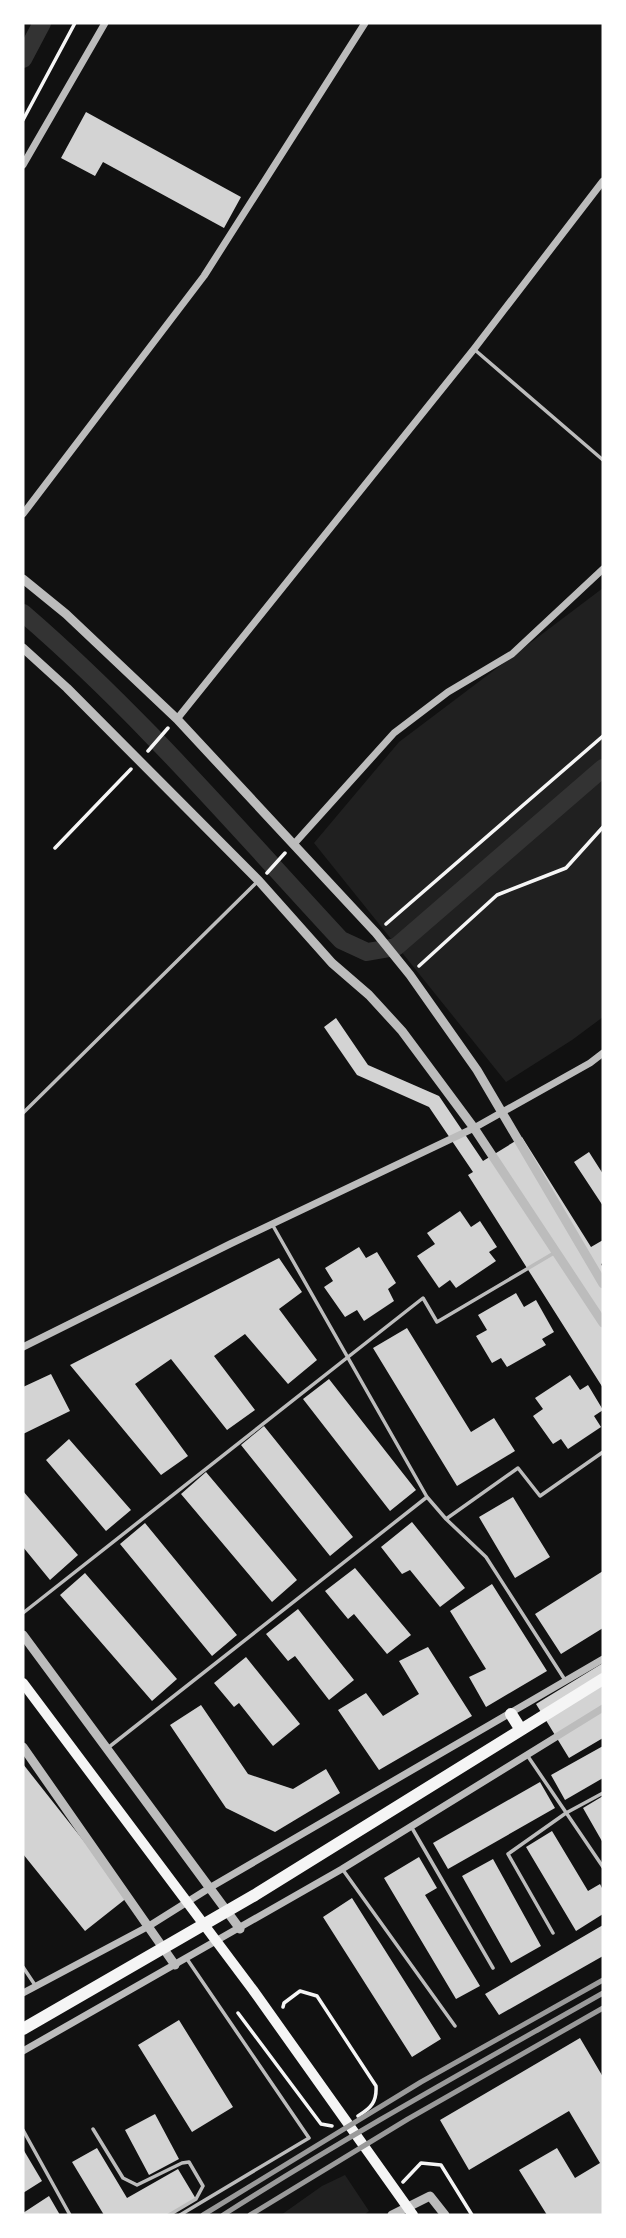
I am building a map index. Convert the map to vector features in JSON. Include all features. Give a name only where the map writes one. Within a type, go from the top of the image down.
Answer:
[{"type":"main road","points":[[23,2029],[228,1910],[603,1679]]},
{"type":"main road","points":[[23,1684],[253,1990],[413,2215]]},
{"type":"main road","points":[[511,1714],[521,1730]]},
{"type":"street","points":[[23,165],[105,23]]},
{"type":"street","points":[[23,514],[204,276],[365,23]]},
{"type":"street","points":[[177,719],[474,349],[603,181]]},
{"type":"street","points":[[294,844],[394,733],[448,692],[512,654],[603,569]]},
{"type":"street","points":[[23,579],[66,614],[177,719],[379,936],[477,1070],[603,1284]]},
{"type":"street","points":[[23,648],[259,881],[332,963],[369,995],[402,1031],[474,1128],[603,1324]]},
{"type":"street","points":[[23,1347],[474,1128],[590,1063],[603,1053]]},
{"type":"street","points":[[23,1634],[240,1929]]},
{"type":"street","points":[[23,1993],[149,1926],[211,1887],[603,1660]]},
{"type":"street","points":[[23,2052],[342,1869],[603,1708]]},
{"type":"street","points":[[23,1747],[175,1965]]},
{"type":"street","points":[[392,2215],[430,2196],[445,2215]]},
{"type":"lane","points":[[474,349],[603,460]]},
{"type":"lane","points":[[23,1113],[259,881]]},
{"type":"lane","points":[[272,1224],[427,1497],[486,1557],[566,1682]]},
{"type":"lane","points":[[23,1613],[423,1298],[437,1322],[556,1252]]},
{"type":"lane","points":[[446,1519],[518,1468],[540,1496],[603,1452]]},
{"type":"lane","points":[[107,1748],[427,1497]]},
{"type":"lane","points":[[527,1755],[603,1867]]},
{"type":"lane","points":[[553,1933],[508,1854],[566,1813],[603,1793]]},
{"type":"lane","points":[[411,1826],[493,1968]]},
{"type":"lane","points":[[342,1869],[455,2026]]},
{"type":"lane","points":[[180,2215],[309,2138],[187,1959]]},
{"type":"lane","points":[[23,1967],[35,1985]]},
{"type":"lane","points":[[93,2129],[123,2178],[137,2185],[182,2163],[190,2162],[203,2186],[196,2199],[169,2215]]},
{"type":"lane","points":[[23,2130],[70,2215]]},
{"type":"path","points":[[23,120],[75,23]]},
{"type":"path","points":[[55,848],[177,719]]},
{"type":"path","points":[[379,936],[603,736]]},
{"type":"path","points":[[407,972],[497,895],[566,868],[603,828]]},
{"type":"path","points":[[259,881],[294,844]]},
{"type":"shaded area","points":[[603,588],[603,1017],[506,1082],[314,843],[399,742]]},
{"type":"shaded area","points":[[345,2175],[369,2211],[364,2215],[281,2215],[322,2186]]},
{"type":"building","points":[[86,112],[241,197],[224,228],[103,162],[95,176],[61,158]]},
{"type":"building","points":[[336,1018],[368,1065],[439,1096],[483,1161],[522,1137],[591,1247],[603,1240],[603,1388],[468,1175],[473,1172],[429,1107],[357,1075],[324,1027]]},
{"type":"building","points":[[589,1152],[603,1174],[603,1206],[574,1162]]},
{"type":"building","points":[[460,1211],[471,1227],[480,1221],[497,1247],[489,1252],[496,1261],[456,1288],[450,1280],[439,1288],[417,1256],[435,1244],[427,1233]]},
{"type":"building","points":[[359,1247],[366,1258],[377,1252],[396,1283],[388,1289],[394,1301],[364,1321],[357,1310],[345,1317],[324,1287],[333,1281],[325,1268]]},
{"type":"building","points":[[279,1258],[302,1292],[279,1309],[317,1360],[288,1384],[245,1334],[214,1356],[255,1410],[227,1430],[171,1359],[135,1384],[188,1456],[161,1475],[70,1365]]},
{"type":"building","points":[[516,1293],[524,1307],[536,1300],[554,1332],[542,1339],[546,1345],[507,1367],[501,1358],[492,1363],[476,1336],[487,1330],[478,1315]]},
{"type":"building","points":[[407,1328],[471,1432],[494,1418],[515,1451],[457,1486],[373,1348]]},
{"type":"building","points":[[51,1374],[70,1411],[23,1434],[23,1387]]},
{"type":"building","points":[[570,1375],[580,1390],[588,1385],[603,1410],[594,1416],[601,1427],[568,1449],[561,1439],[553,1444],[533,1416],[543,1409],[535,1398]]},
{"type":"building","points":[[329,1379],[416,1490],[390,1511],[303,1399]]},
{"type":"building","points":[[264,1426],[353,1537],[330,1556],[241,1445]]},
{"type":"building","points":[[69,1439],[131,1510],[106,1531],[46,1460]]},
{"type":"building","points":[[206,1472],[297,1580],[272,1602],[181,1494]]},
{"type":"building","points":[[23,1491],[78,1555],[50,1580],[23,1547]]},
{"type":"building","points":[[513,1497],[550,1557],[515,1578],[479,1517]]},
{"type":"building","points":[[412,1522],[465,1588],[440,1607],[410,1570],[402,1574],[381,1547]]},
{"type":"building","points":[[145,1523],[237,1635],[212,1656],[120,1544]]},
{"type":"building","points":[[355,1568],[411,1635],[387,1654],[354,1614],[348,1619],[325,1591]]},
{"type":"building","points":[[603,1571],[603,1628],[561,1654],[535,1614]]},
{"type":"building","points":[[85,1573],[177,1679],[152,1701],[60,1595]]},
{"type":"building","points":[[492,1584],[547,1671],[486,1707],[469,1677],[486,1669],[450,1611]]},
{"type":"building","points":[[298,1609],[354,1680],[329,1700],[295,1656],[288,1661],[266,1634]]},
{"type":"building","points":[[428,1647],[472,1716],[379,1770],[338,1710],[366,1693],[383,1716],[419,1694],[399,1661]]},
{"type":"building","points":[[246,1657],[300,1724],[273,1746],[239,1703],[234,1707],[214,1683]]},
{"type":"building","points":[[603,1663],[603,1738],[569,1758],[536,1704]]},
{"type":"building","points":[[201,1705],[248,1774],[293,1789],[326,1769],[340,1793],[275,1832],[226,1808],[170,1725]]},
{"type":"building","points":[[603,1746],[603,1778],[565,1800],[551,1775]]},
{"type":"building","points":[[23,1764],[128,1897],[85,1931],[23,1854]]},
{"type":"building","points":[[540,1782],[555,1808],[448,1869],[433,1843]]},
{"type":"building","points":[[603,1796],[603,1843],[583,1808]]},
{"type":"building","points":[[552,1831],[588,1891],[600,1884],[603,1890],[603,1914],[576,1931],[526,1847]]},
{"type":"building","points":[[419,1857],[437,1888],[425,1895],[480,1986],[456,1999],[384,1878]]},
{"type":"building","points":[[493,1859],[541,1946],[511,1963],[462,1876]]},
{"type":"building","points":[[352,1898],[441,2039],[412,2057],[323,1917]]},
{"type":"building","points":[[603,1925],[603,1956],[499,2015],[485,1994]]},
{"type":"building","points":[[179,2020],[233,2107],[192,2132],[138,2045]]},
{"type":"building","points":[[580,2038],[603,2077],[603,2215],[547,2215],[519,2170],[557,2148],[575,2178],[600,2163],[569,2111],[469,2170],[440,2120]]},
{"type":"building","points":[[155,2114],[179,2159],[149,2175],[125,2130]]},
{"type":"building","points":[[97,2148],[127,2198],[178,2169],[196,2199],[169,2215],[104,2215],[72,2162]]},
{"type":"building","points":[[23,2149],[42,2181],[23,2193]]},
{"type":"building","points":[[49,2196],[60,2215],[23,2215],[23,2213]]},
{"type":"waterway","points":[[23,59],[42,23]]},
{"type":"waterway","points":[[23,613],[107,690],[147,731],[341,940],[367,952],[396,947],[603,768]]},
{"type":"railway","points":[[203,2215],[421,2082],[603,1980]]},
{"type":"railway","points":[[223,2215],[364,2129],[603,1993]]},
{"type":"railway","points":[[250,2215],[408,2119],[603,2008]]}]
